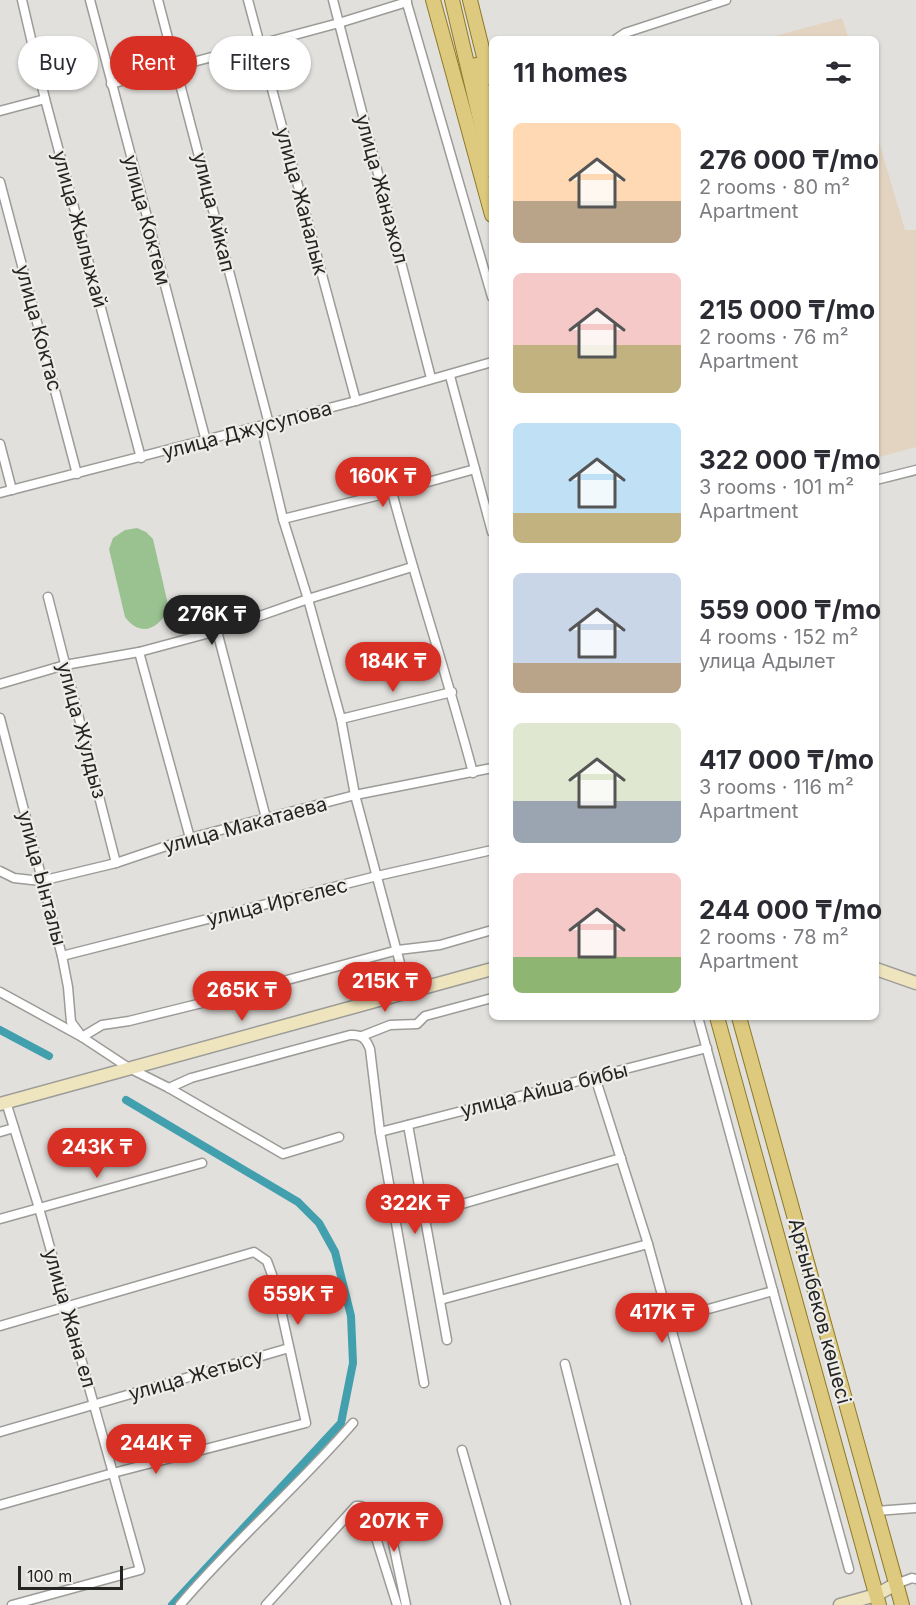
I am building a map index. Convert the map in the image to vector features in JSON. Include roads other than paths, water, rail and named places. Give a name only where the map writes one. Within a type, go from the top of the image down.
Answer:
[{"type":"main road","points":[[433,0],[489,203]]},
{"type":"main road","points":[[452,0],[489,157]]},
{"type":"main road","points":[[459,0],[489,113]]},
{"type":"main road","points":[[470,0],[489,79]]},
{"type":"main road","points":[[3,1103],[489,970]]},
{"type":"main road","points":[[879,970],[916,983]]},
{"type":"main road","name":"Арғынбеков көшесі","points":[[718,1020],[877,1600]]},
{"type":"main road","name":"Арғынбеков көшесі","points":[[740,1020],[902,1605]]},
{"type":"main road","points":[[840,1605],[877,1600],[896,1584]]},
{"type":"street","name":"улица Жылыжай","points":[[22,0],[45,99],[141,458]]},
{"type":"street","name":"улица Коктем","points":[[90,0],[110,80]]},
{"type":"street","name":"улица Айкап","points":[[158,0],[168,36]]},
{"type":"street","name":"улица Жаналык","points":[[248,0],[257,36]]},
{"type":"street","name":"улица Жанажол","points":[[333,0],[431,378]]},
{"type":"street","points":[[620,36],[726,0]]},
{"type":"street","points":[[293,36],[339,24],[407,1],[489,287]]},
{"type":"street","name":"улица Коктем","points":[[113,90],[206,441]]},
{"type":"street","name":"улица Айкап","points":[[183,90],[265,425],[283,519],[341,719],[355,795],[408,993]]},
{"type":"street","name":"улица Жаналык","points":[[271,90],[356,401]]},
{"type":"street","points":[[0,111],[45,99]]},
{"type":"street","name":"улица Коктас","points":[[0,182],[77,474]]},
{"type":"street","name":"улица Джусупова","points":[[0,493],[206,441],[356,401],[431,378],[450,376],[489,363]]},
{"type":"street","points":[[450,376],[489,521]]},
{"type":"street","points":[[0,444],[12,490]]},
{"type":"street","points":[[283,519],[475,469]]},
{"type":"street","points":[[879,479],[916,470]]},
{"type":"street","points":[[392,492],[412,567],[452,692],[473,772]]},
{"type":"street","points":[[0,684],[65,665],[139,652],[217,631],[308,599],[412,567]]},
{"type":"street","name":"улица Жулдыз","points":[[48,597],[116,863]]},
{"type":"street","points":[[217,631],[266,818]]},
{"type":"street","points":[[139,652],[190,838]]},
{"type":"street","points":[[341,719],[452,692]]},
{"type":"street","name":"улица Ынталы","points":[[0,718],[62,956],[71,1022],[82,1037]]},
{"type":"street","name":"улица Макатаева","points":[[0,871],[14,878],[41,880],[116,863],[190,838],[355,795],[489,769]]},
{"type":"street","name":"улица Иргелес","points":[[62,956],[377,876],[489,851]]},
{"type":"street","points":[[82,1037],[102,1025],[129,1022],[398,950],[440,945],[489,931]]},
{"type":"street","points":[[0,992],[82,1037],[129,1068],[169,1088],[283,1154],[339,1137]]},
{"type":"street","points":[[169,1088],[191,1078],[350,1035],[362,1036],[390,1025],[417,1024],[425,1016],[489,999]]},
{"type":"street","points":[[699,1020],[849,1569]]},
{"type":"street","points":[[362,1036],[367,1040],[370,1049],[381,1132],[424,1383]]},
{"type":"street","name":"улица Айша бибы","points":[[381,1132],[706,1048]]},
{"type":"street","points":[[595,1077],[648,1244],[747,1605]]},
{"type":"street","name":"улица Жана ел","points":[[3,1103],[14,1128],[39,1208],[140,1570],[40,1601]]},
{"type":"street","points":[[408,1125],[447,1340]]},
{"type":"street","points":[[0,1132],[14,1128]]},
{"type":"street","points":[[424,1215],[621,1158]]},
{"type":"street","points":[[0,1219],[202,1163]]},
{"type":"street","points":[[440,1300],[648,1244]]},
{"type":"street","points":[[0,1326],[254,1252],[267,1261],[275,1283],[306,1423],[0,1505]]},
{"type":"street","points":[[669,1320],[773,1291]]},
{"type":"street","points":[[783,1326],[801,1322]]},
{"type":"street","name":"улица Жетысу","points":[[0,1432],[289,1348]]},
{"type":"street","points":[[565,1364],[626,1605]]},
{"type":"street","points":[[180,1605],[324,1457],[353,1424]]},
{"type":"street","points":[[462,1449],[506,1605]]},
{"type":"street","points":[[266,1605],[356,1506],[364,1506],[367,1509],[397,1605]]},
{"type":"street","points":[[876,1511],[916,1508]]},
{"type":"street","points":[[386,1510],[406,1605]]},
{"type":"street","points":[[896,1584],[912,1578],[916,1579]]},
{"type":"street","points":[[12,1605],[40,1601]]},
{"type":"waterway","points":[[0,1030],[49,1056]]},
{"type":"waterway","points":[[126,1100],[298,1202],[319,1223],[335,1252],[351,1316],[353,1363],[341,1423],[172,1605]]}]
